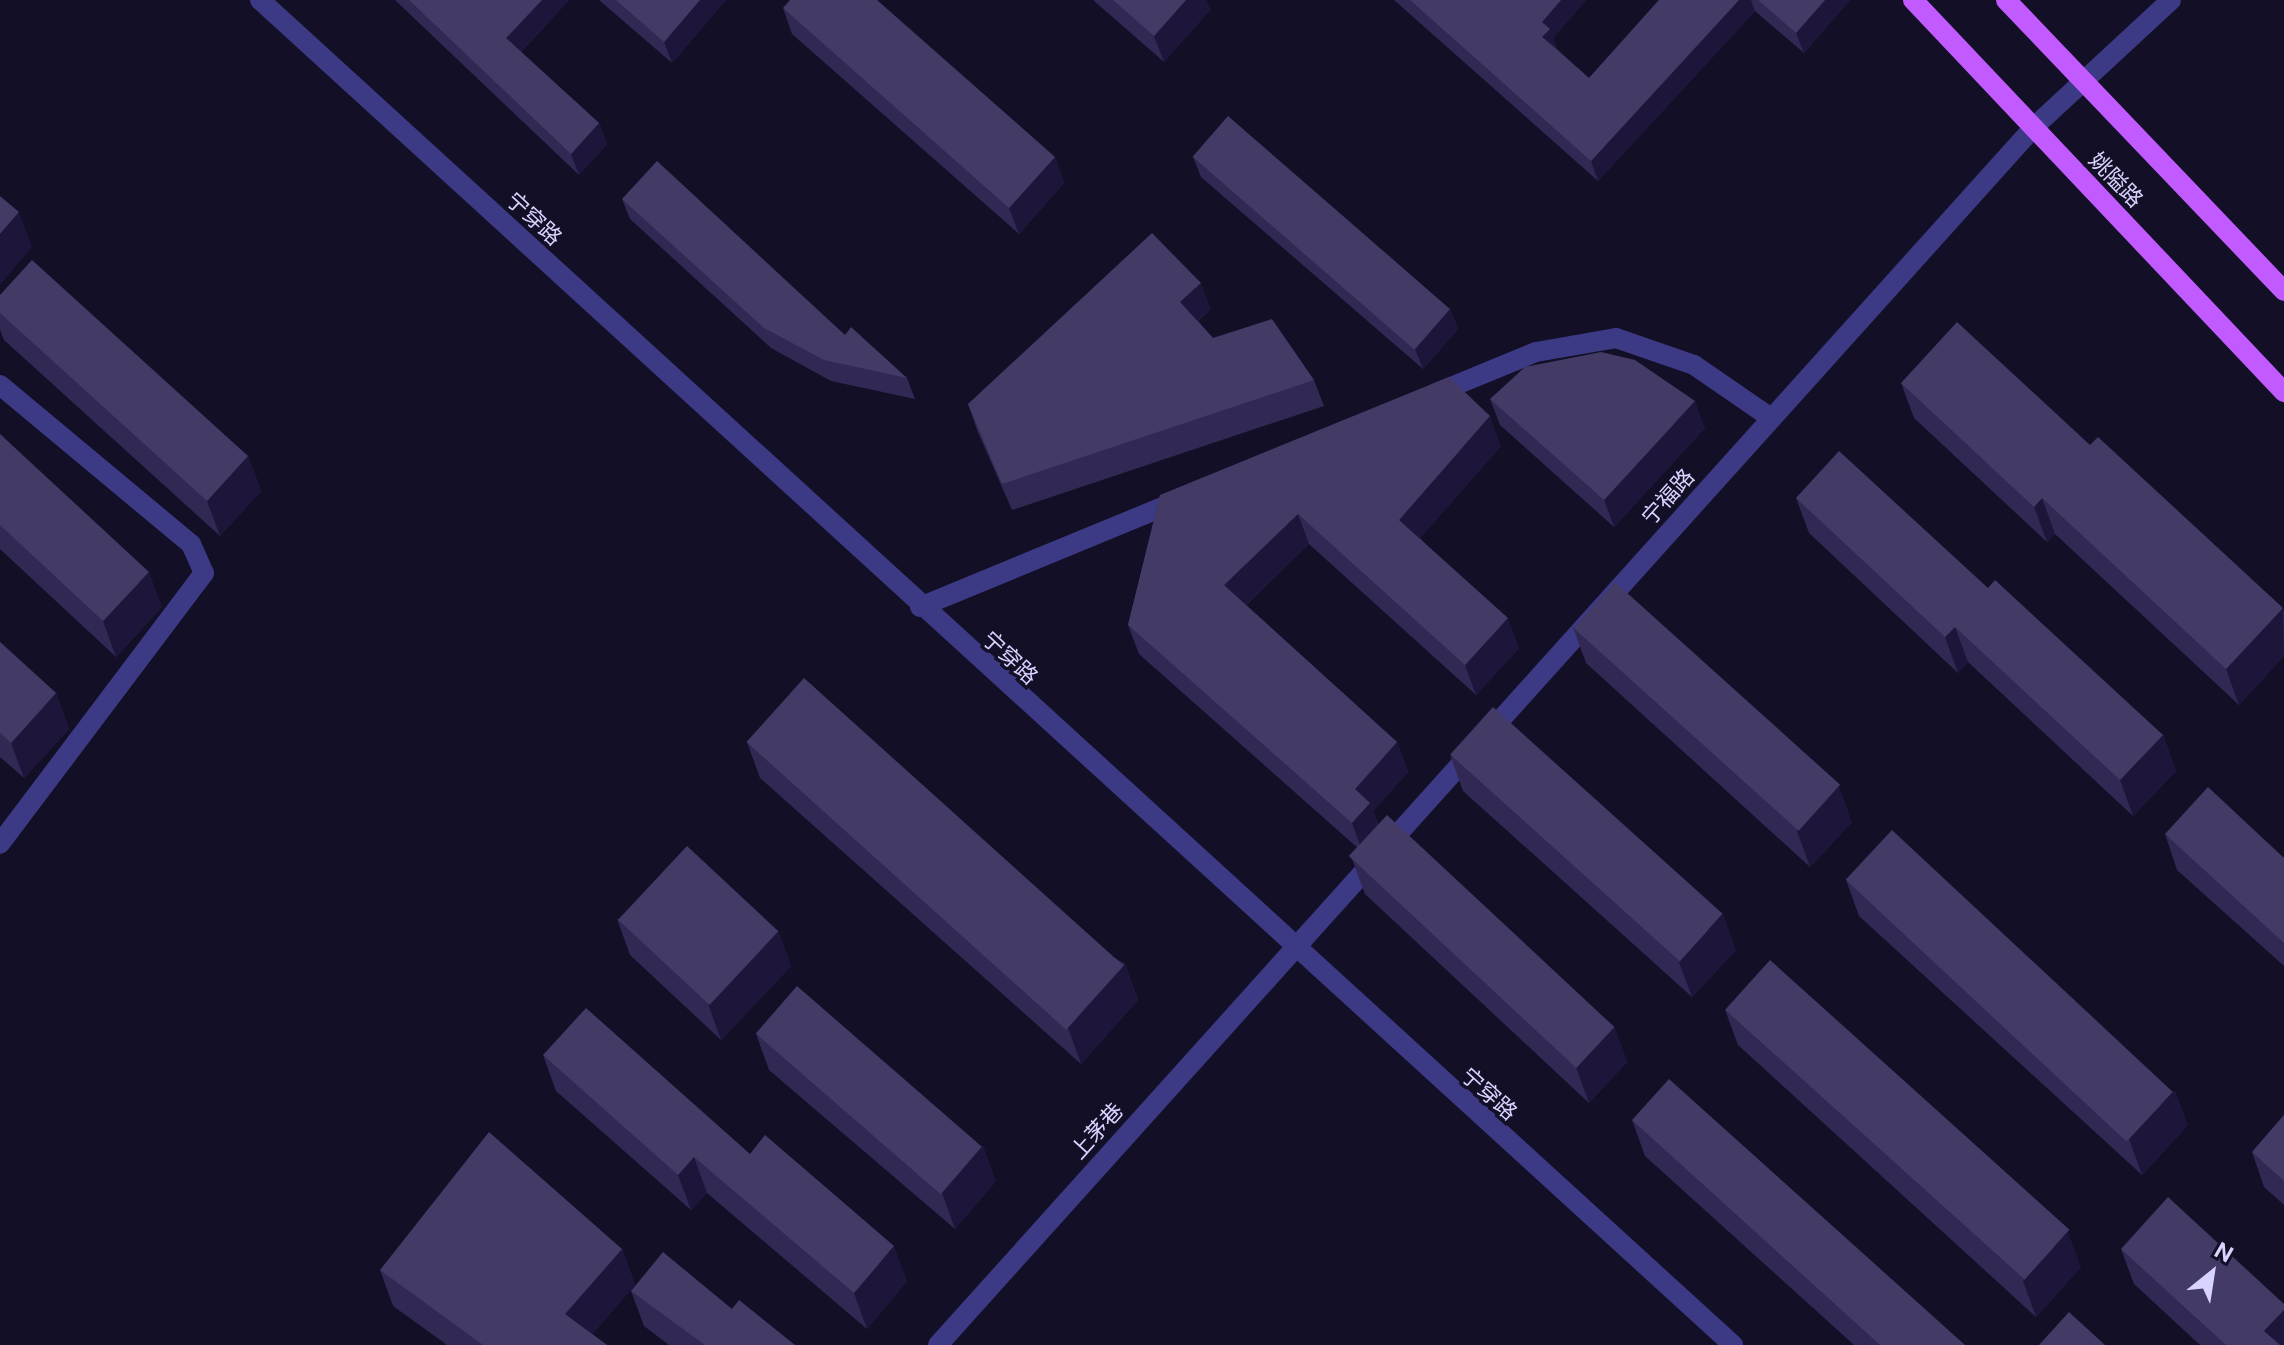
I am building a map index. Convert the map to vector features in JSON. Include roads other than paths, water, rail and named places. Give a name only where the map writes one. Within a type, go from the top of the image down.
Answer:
[{"type":"main road","name":"姚隘路","points":[[1913,0],[2284,392]]},
{"type":"main road","name":"姚隘路","points":[[2006,0],[2284,291]]},
{"type":"street","name":"宁穿路","points":[[260,0],[1292,948],[1733,1345]]},
{"type":"street","name":"宁福路","points":[[1292,948],[2033,128],[2081,79],[2171,0]]},
{"type":"street","points":[[1419,400],[1536,352],[1616,338],[1694,365],[1771,418]]},
{"type":"street","points":[[0,385],[191,544],[204,573],[0,844]]},
{"type":"street","points":[[920,607],[1199,492]]},
{"type":"street","name":"上茅巷","points":[[938,1345],[1292,948]]}]
